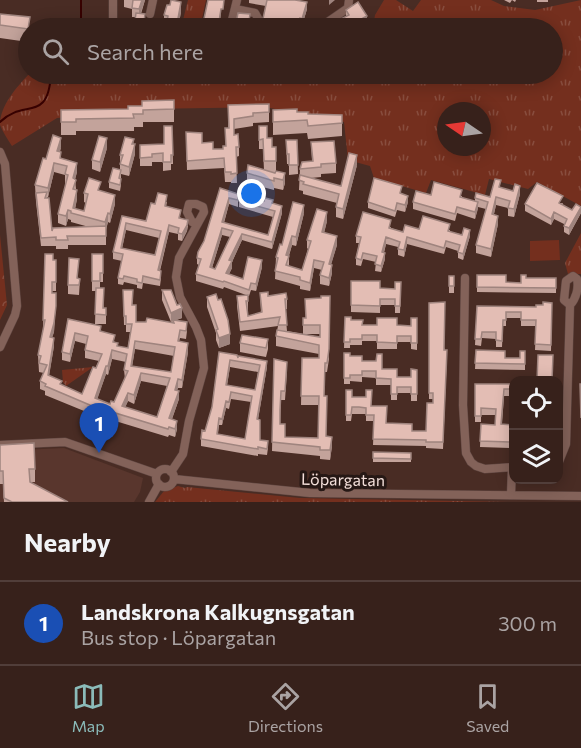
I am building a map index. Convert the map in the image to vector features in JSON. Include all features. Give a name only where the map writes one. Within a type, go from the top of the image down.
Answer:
[{"type":"street","points":[[112,0],[113,18]]},
{"type":"street","points":[[150,14],[153,0]]},
{"type":"street","points":[[233,18],[237,0]]},
{"type":"street","points":[[334,18],[348,9],[349,0]]},
{"type":"street","points":[[235,9],[255,13],[258,18]]},
{"type":"street","points":[[0,152],[5,164],[17,306],[0,347]]},
{"type":"street","points":[[159,484],[169,486],[183,454],[189,421],[204,368],[201,340],[180,297],[176,277],[179,258],[197,223]]},
{"type":"street","points":[[465,278],[466,453],[471,462],[485,469],[509,467]]},
{"type":"street","points":[[563,457],[566,444],[570,305]]},
{"type":"street","points":[[0,445],[65,442],[157,474]]},
{"type":"street","points":[[157,474],[164,469],[172,475]]},
{"type":"street","points":[[149,502],[159,484],[157,474]]},
{"type":"street","name":"Löpargatan","points":[[172,475],[267,489],[329,493],[581,496]]},
{"type":"street","points":[[512,484],[512,495]]},
{"type":"shaded area","points":[[64,448],[143,478],[140,492],[134,502],[0,502],[0,451]]},
{"type":"green space","points":[[188,0],[206,0],[202,18],[184,18]]},
{"type":"green space","points":[[384,0],[396,0],[413,11],[421,0],[491,0],[504,6],[535,10],[581,0],[581,206],[537,182],[528,189],[489,179],[485,195],[431,180],[426,193],[374,178],[370,166],[348,160],[344,122],[265,107],[142,109],[57,118],[12,146],[0,125],[6,104],[21,84],[563,84],[563,18],[375,18]]},
{"type":"green space","points":[[581,233],[581,274],[568,274],[565,263]]},
{"type":"green space","points":[[0,235],[7,305],[0,320]]},
{"type":"green space","points":[[559,240],[560,260],[530,261],[530,241]]},
{"type":"green space","points":[[93,367],[66,386],[63,382],[62,370]]},
{"type":"green space","points":[[178,486],[300,498],[508,502],[155,502],[164,491]]},
{"type":"building","points":[[133,0],[142,0],[139,9],[132,8]]},
{"type":"building","points":[[171,0],[181,2],[178,18],[168,18],[164,15],[167,5],[170,5]]},
{"type":"building","points":[[208,0],[224,0],[220,18],[204,18]]},
{"type":"building","points":[[267,0],[307,2],[302,18],[263,18]]},
{"type":"building","points":[[358,2],[367,16],[343,18],[349,15],[346,10]]},
{"type":"building","points":[[136,13],[145,14],[144,18],[135,18]]},
{"type":"building","points":[[238,13],[250,14],[249,18],[237,18]]},
{"type":"building","points":[[0,14],[30,17],[18,18],[18,28],[0,25]]},
{"type":"building","points":[[174,100],[174,109],[143,110],[143,114],[133,114],[134,118],[76,119],[76,122],[61,122],[61,110],[128,109],[128,106],[142,106],[142,101]]},
{"type":"building","points":[[269,104],[269,112],[253,113],[253,116],[234,119],[234,135],[238,134],[239,147],[236,147],[237,173],[225,172],[224,158],[187,161],[186,132],[202,133],[202,143],[213,142],[213,149],[223,149],[223,146],[226,146],[225,128],[229,128],[228,105]]},
{"type":"building","points":[[297,109],[297,112],[308,112],[308,114],[342,115],[342,123],[308,126],[307,120],[273,122],[273,110]]},
{"type":"building","points":[[164,126],[172,126],[173,155],[171,155],[171,162],[163,162],[163,153],[140,158],[140,145],[164,144]]},
{"type":"building","points":[[259,126],[267,126],[267,138],[272,138],[272,147],[276,147],[276,161],[264,161],[263,139],[259,140]]},
{"type":"building","points":[[53,135],[61,138],[57,151],[61,152],[60,158],[77,163],[73,178],[76,180],[73,189],[77,190],[73,208],[84,211],[88,194],[84,193],[89,178],[101,182],[98,190],[115,195],[110,214],[108,213],[105,222],[71,213],[68,210],[66,216],[58,214],[68,175],[65,174],[67,166],[54,163],[48,188],[35,185]]},
{"type":"building","points":[[99,136],[107,138],[100,162],[92,160]]},
{"type":"building","points":[[125,137],[134,139],[132,144],[135,144],[129,167],[120,164]]},
{"type":"building","points":[[286,140],[297,140],[298,165],[289,165]]},
{"type":"building","points":[[334,141],[336,163],[300,169],[302,162],[313,161],[311,142]]},
{"type":"building","points":[[349,153],[357,155],[343,209],[336,207],[339,194],[303,184],[304,182],[299,180],[300,175],[341,186]]},
{"type":"building","points":[[248,165],[275,173],[276,171],[285,173],[283,180],[274,178],[274,181],[247,173]]},
{"type":"building","points":[[113,168],[121,170],[120,185],[109,182]]},
{"type":"building","points":[[374,178],[402,186],[400,193],[408,196],[405,205],[397,203],[395,211],[368,202]]},
{"type":"building","points":[[495,179],[501,180],[499,187],[513,191],[515,184],[520,186],[514,209],[508,208],[510,201],[496,197],[492,214],[498,216],[491,249],[476,245],[488,202],[475,198],[476,193],[490,197]]},
{"type":"building","points":[[434,182],[462,190],[460,197],[478,202],[475,212],[457,207],[455,214],[413,202],[416,191],[431,195]]},
{"type":"building","points":[[537,183],[563,196],[559,203],[572,210],[576,204],[581,207],[569,228],[564,226],[567,219],[554,212],[551,219],[525,204]]},
{"type":"building","points":[[220,188],[238,194],[238,200],[229,198],[222,222],[268,235],[275,211],[239,201],[241,195],[264,201],[265,198],[273,200],[272,203],[282,206],[272,242],[242,234],[229,260],[232,261],[226,273],[243,279],[248,257],[262,260],[256,284],[251,283],[249,290],[196,274],[201,259],[197,258],[198,252],[204,241]],"holes":[[[222,228],[233,231],[215,269],[210,267]]]},
{"type":"building","points":[[47,192],[45,198],[49,198],[52,231],[53,228],[106,226],[106,236],[67,236],[68,240],[56,240],[56,237],[41,238],[36,193]]},
{"type":"building","points":[[158,193],[167,195],[165,206],[181,210],[179,218],[188,220],[182,234],[178,233],[179,228],[169,225],[158,270],[161,271],[160,280],[143,276],[142,283],[137,282],[137,279],[124,276],[123,279],[118,278],[123,254],[113,252],[122,216],[146,221],[151,203],[155,204]],"holes":[[[126,223],[161,231],[155,255],[121,248]]]},
{"type":"building","points":[[293,202],[304,205],[296,237],[292,236],[286,255],[289,256],[286,265],[302,270],[311,241],[307,240],[317,209],[327,212],[322,232],[337,236],[329,264],[332,265],[329,278],[320,275],[324,262],[314,260],[310,283],[300,280],[300,277],[275,271],[278,258],[276,257],[280,244],[282,245]]},
{"type":"building","points":[[363,212],[391,220],[389,228],[403,232],[405,225],[419,229],[423,216],[450,224],[448,231],[462,235],[464,228],[470,230],[463,254],[458,252],[460,245],[446,241],[444,248],[407,237],[404,250],[398,249],[400,242],[386,237],[381,266],[375,264],[377,256],[363,253],[361,260],[356,258],[361,237],[356,236]]},
{"type":"building","points":[[45,254],[53,254],[53,260],[56,260],[56,282],[52,282],[52,293],[56,293],[56,306],[50,337],[54,338],[48,375],[62,381],[60,384],[82,394],[93,367],[96,368],[102,354],[85,350],[88,336],[75,333],[70,354],[62,352],[68,319],[101,326],[100,331],[115,335],[113,342],[118,343],[117,346],[128,348],[132,324],[126,324],[123,290],[133,290],[132,305],[136,305],[136,322],[146,322],[147,318],[174,323],[173,320],[187,322],[186,331],[180,330],[178,341],[188,343],[182,380],[178,379],[175,390],[179,391],[169,418],[177,421],[175,429],[169,427],[168,429],[112,412],[111,414],[45,386],[46,384],[40,381],[47,365],[39,363],[41,356],[38,355],[45,320],[43,320]],"holes":[[[135,341],[175,347],[171,372],[131,366]],[[112,350],[127,354],[124,370],[128,371],[114,402],[111,401],[110,404],[95,398],[106,366],[108,366]],[[141,373],[170,378],[157,417],[122,406],[128,393],[134,395]]]},
{"type":"building","points":[[92,254],[103,254],[103,273],[100,273],[100,281],[92,281]]},
{"type":"building","points":[[69,258],[79,259],[77,278],[80,279],[79,285],[68,285]]},
{"type":"building","points":[[477,275],[506,275],[506,282],[521,283],[521,275],[526,275],[526,278],[556,278],[556,288],[477,287]]},
{"type":"building","points":[[449,276],[454,276],[454,286],[449,286]]},
{"type":"building","points":[[351,281],[380,281],[380,288],[395,289],[395,282],[401,282],[400,306],[395,306],[395,299],[380,299],[380,306],[351,305]]},
{"type":"building","points":[[96,288],[104,288],[103,308],[106,308],[106,315],[95,314]]},
{"type":"building","points":[[162,290],[171,290],[177,305],[180,304],[182,308],[171,313]]},
{"type":"building","points":[[268,292],[268,296],[286,293],[287,325],[278,325],[280,317],[240,322],[237,296],[248,295],[248,301],[246,301],[248,316],[262,312],[260,293]]},
{"type":"building","points":[[216,294],[218,300],[221,299],[230,334],[219,338],[207,297]]},
{"type":"building","points":[[321,296],[330,296],[329,349],[327,363],[325,363],[324,396],[327,396],[326,436],[332,437],[330,450],[272,442],[274,359],[287,362],[285,391],[281,391],[280,410],[280,424],[285,424],[285,437],[318,438],[319,396],[301,396],[302,358],[319,358],[319,345],[276,336],[277,330],[320,337],[320,325],[303,325],[303,318],[306,318],[305,299],[321,298]]},
{"type":"building","points":[[445,302],[444,350],[447,350],[443,442],[373,439],[374,415],[366,415],[366,408],[352,407],[351,415],[346,415],[346,390],[352,390],[352,397],[366,397],[366,390],[372,390],[371,406],[387,406],[386,423],[412,424],[412,431],[426,431],[427,403],[433,403],[433,393],[429,393],[429,303]]},
{"type":"building","points":[[543,302],[552,303],[551,345],[535,344],[536,320],[521,320],[521,312],[506,312],[506,320],[503,320],[502,341],[496,340],[496,332],[482,332],[481,339],[475,339],[477,306],[536,307],[536,305],[543,305]]},
{"type":"building","points":[[345,317],[351,317],[351,320],[363,320],[362,325],[377,325],[377,318],[397,318],[397,325],[411,326],[411,318],[417,318],[417,343],[411,343],[411,336],[397,336],[397,343],[377,342],[377,335],[362,335],[362,339],[350,339],[350,342],[344,342]]},
{"type":"building","points":[[242,335],[268,339],[266,348],[240,343]]},
{"type":"building","points":[[476,350],[505,351],[505,358],[520,358],[520,351],[525,351],[525,364],[475,363]]},
{"type":"building","points":[[219,352],[237,355],[238,358],[238,356],[267,361],[257,419],[260,420],[260,440],[268,441],[267,449],[201,439],[202,430],[205,431],[212,407]],"holes":[[[230,360],[260,365],[255,390],[226,385]],[[231,392],[252,396],[245,439],[217,434],[219,418],[222,419],[226,401],[229,402]]]},
{"type":"building","points":[[344,353],[350,353],[350,356],[362,356],[362,361],[376,361],[377,354],[382,354],[382,369],[397,369],[397,377],[411,377],[411,369],[417,370],[417,394],[411,394],[411,387],[397,387],[397,394],[391,394],[391,379],[376,378],[376,371],[362,371],[362,375],[350,375],[350,378],[344,378]]},
{"type":"building","points":[[538,355],[553,355],[552,376],[537,376]]},
{"type":"building","points":[[475,384],[509,384],[509,389],[504,389],[501,424],[509,425],[509,442],[480,441],[481,424],[495,425],[496,409],[481,408],[481,416],[475,416]]},
{"type":"building","points":[[34,443],[35,469],[29,469],[30,482],[68,502],[12,502],[4,498],[3,471],[0,471],[0,445]]},
{"type":"building","points":[[373,452],[411,453],[411,459],[373,458]]},
{"type":"waterway","points":[[81,0],[81,18]]},
{"type":"waterway","points":[[0,122],[18,111],[40,105],[45,99],[50,84]]},
{"type":"place","name":"Landskrona Kalkugnsgatan","points":[[99,453]]}]
